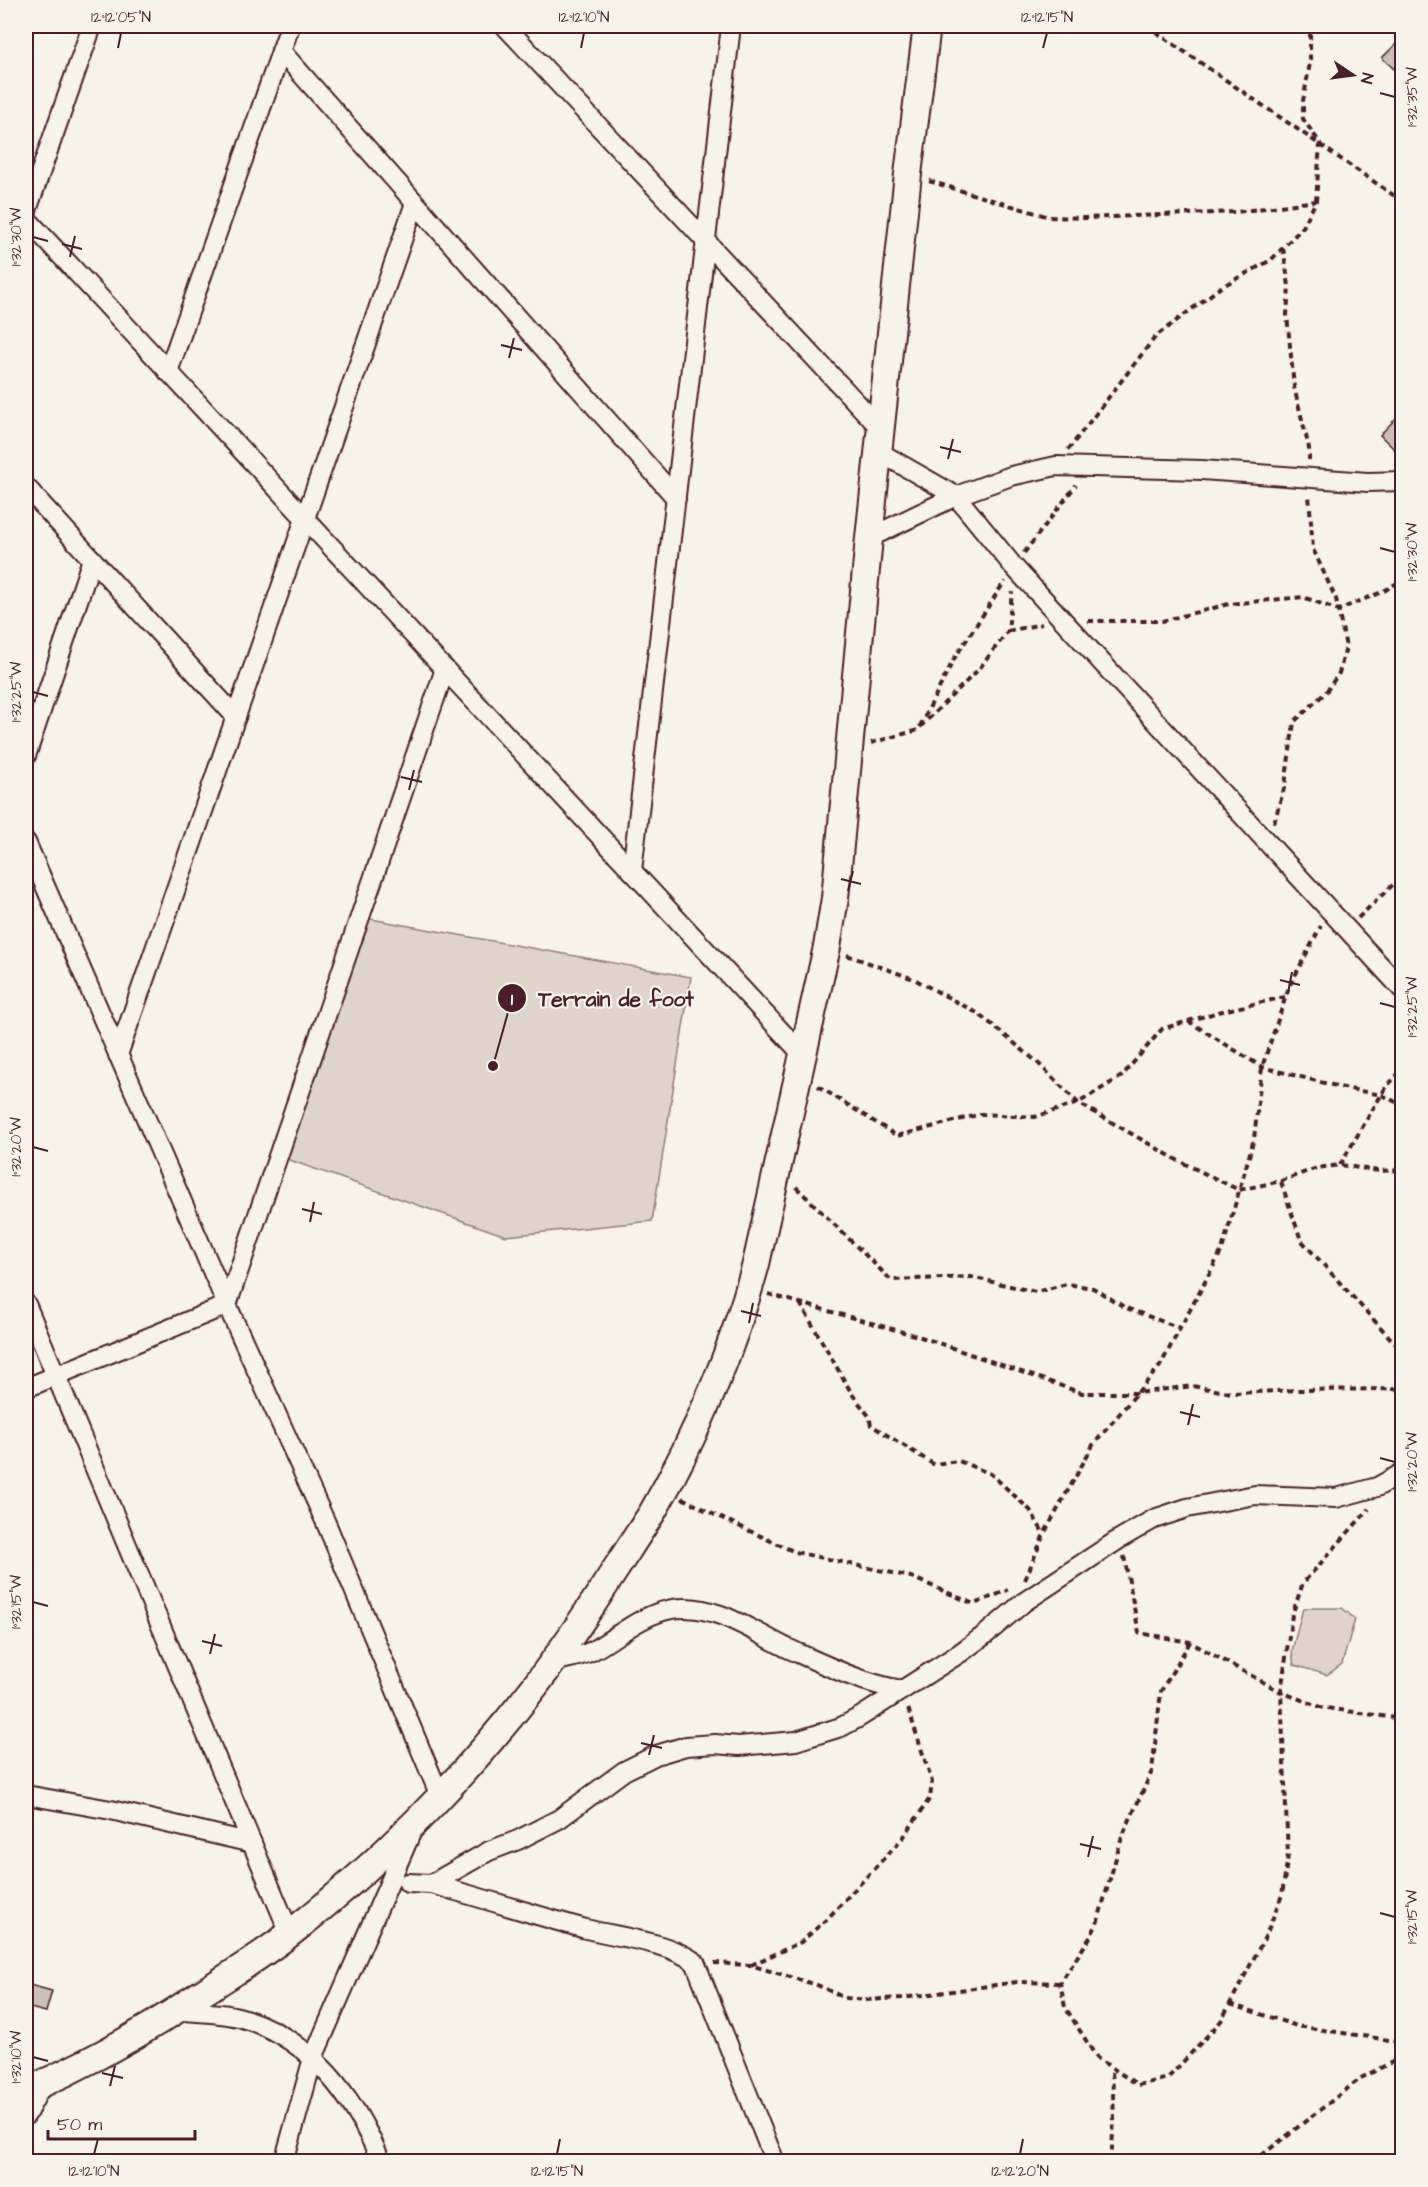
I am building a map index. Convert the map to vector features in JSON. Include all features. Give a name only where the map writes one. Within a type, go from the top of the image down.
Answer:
[{"type":"main road","points":[[34,2087],[178,2010],[244,1968],[290,1934],[417,1821],[495,1735],[552,1662],[652,1513],[666,1489],[716,1383],[750,1288],[779,1170],[827,947],[835,898],[869,538],[908,174],[927,26]]},
{"type":"street","points":[[26,213],[92,26]]},
{"type":"street","points":[[168,372],[290,26]]},
{"type":"street","points":[[505,26],[705,241],[880,441],[956,496],[1014,567],[1402,989]]},
{"type":"street","points":[[632,871],[731,26]]},
{"type":"street","points":[[281,51],[676,498]]},
{"type":"street","points":[[118,1055],[415,203]]},
{"type":"street","points":[[26,218],[632,871],[801,1065]]},
{"type":"street","points":[[869,538],[956,496],[1011,476],[1056,466],[1202,470],[1368,482],[1402,482]]},
{"type":"street","points":[[26,487],[236,717]]},
{"type":"street","points":[[26,756],[92,559]]},
{"type":"street","points":[[26,1388],[227,1305],[445,669]]},
{"type":"street","points":[[26,842],[227,1305],[326,1523],[440,1796]]},
{"type":"street","points":[[26,1304],[290,1934]]},
{"type":"street","points":[[431,1884],[489,1851],[518,1840],[559,1819],[624,1771],[656,1755],[686,1746],[758,1745],[796,1741],[819,1735],[860,1717],[986,1634],[1024,1602],[1154,1519],[1187,1508],[1255,1495],[1336,1498],[1377,1487],[1402,1473]]},
{"type":"street","points":[[552,1662],[593,1650],[637,1621],[660,1612],[689,1608],[719,1614],[836,1668],[882,1687],[902,1690]]},
{"type":"street","points":[[26,1795],[111,1810],[252,1843]]},
{"type":"street","points":[[284,2162],[313,2058],[417,1821]]},
{"type":"street","points":[[408,1883],[431,1884],[681,1953],[695,1962],[775,2162]]},
{"type":"street","points":[[178,2010],[239,2017],[268,2028],[313,2058],[341,2087],[381,2162]]},
{"type":"street","points":[[26,2115],[34,2087]]},
{"type":"path","points":[[1147,26],[1402,201]]},
{"type":"path","points":[[1056,466],[1156,336],[1221,287],[1271,260],[1303,227],[1316,201],[1320,143],[1303,119],[1303,101],[1310,63],[1310,26]]},
{"type":"path","points":[[908,174],[1049,217],[1085,218],[1236,212],[1316,201]]},
{"type":"path","points":[[1268,842],[1286,785],[1294,722],[1326,692],[1339,673],[1346,647],[1336,599],[1313,549],[1308,477],[1309,448],[1294,387],[1287,315],[1289,286],[1283,248]]},
{"type":"path","points":[[918,730],[954,658],[1014,567],[1076,486],[1098,467]]},
{"type":"path","points":[[850,749],[918,730],[979,669],[1008,631],[1014,567]]},
{"type":"path","points":[[1008,631],[1063,620],[1162,621],[1229,604],[1303,597],[1338,610],[1384,591],[1402,579]]},
{"type":"path","points":[[1402,768],[1397,790],[1402,799]]},
{"type":"path","points":[[1347,928],[1402,876]]},
{"type":"path","points":[[1024,1602],[1023,1583],[1044,1534],[1093,1445],[1160,1366],[1222,1250],[1254,1139],[1262,1066],[1286,997],[1330,910]]},
{"type":"path","points":[[827,947],[914,979],[979,1014],[1037,1062],[1078,1103],[1177,1160],[1239,1191],[1281,1181],[1317,1168],[1340,1165],[1379,1171],[1402,1170]]},
{"type":"path","points":[[801,1065],[897,1136],[981,1114],[1035,1116],[1078,1103],[1122,1076],[1162,1029],[1286,997]]},
{"type":"path","points":[[1188,1021],[1262,1066],[1344,1088],[1382,1095],[1402,1105]]},
{"type":"path","points":[[1340,1165],[1382,1095],[1402,1070]]},
{"type":"path","points":[[779,1170],[891,1280],[971,1277],[1036,1292],[1066,1284],[1093,1288],[1126,1308],[1180,1328]]},
{"type":"path","points":[[1281,1181],[1301,1240],[1402,1351]]},
{"type":"path","points":[[750,1288],[921,1337],[1082,1394],[1137,1393],[1192,1386],[1232,1393],[1402,1389]]},
{"type":"path","points":[[799,1302],[852,1394],[869,1416],[871,1425],[933,1464],[959,1461],[991,1474],[1030,1510],[1044,1534]]},
{"type":"path","points":[[666,1489],[713,1514],[795,1552],[911,1577],[974,1605],[1023,1583]]},
{"type":"path","points":[[1190,1642],[1161,1692],[1152,1771],[1122,1837],[1096,1924],[1089,1939],[1060,1983],[1065,2007],[1097,2058],[1138,2085],[1168,2078],[1221,2021],[1266,1935],[1282,1895],[1288,1855],[1281,1692],[1292,1615],[1303,1583],[1373,1503]]},
{"type":"path","points":[[1121,1538],[1139,1633],[1190,1642],[1281,1692],[1311,1704],[1330,1710],[1402,1719]]},
{"type":"path","points":[[750,1965],[801,1942],[827,1919],[903,1838],[930,1798],[932,1782],[902,1690]]},
{"type":"path","points":[[695,1962],[750,1965],[817,1985],[845,1998],[865,2000],[902,1998],[1017,1982],[1060,1983]]},
{"type":"path","points":[[1230,2004],[1297,2026],[1402,2042]]},
{"type":"path","points":[[1253,2162],[1360,2078],[1402,2057]]},
{"type":"path","points":[[1111,2162],[1114,2119],[1113,2068]]},
{"type":"shaded area","points":[[360,917],[691,977],[652,1221],[506,1236],[278,1156]]},
{"type":"shaded area","points":[[1303,1608],[1342,1608],[1355,1619],[1342,1664],[1327,1675],[1294,1665],[1292,1651]]},
{"type":"building","points":[[1402,38],[1402,60],[1394,69],[1382,58]]},
{"type":"building","points":[[1402,412],[1402,441],[1394,449],[1380,435]]},
{"type":"building","points":[[26,1984],[52,1991],[46,2012],[26,2007]]},
{"type":"place","name":"Terrain de foot","points":[[493,1066]]}]
